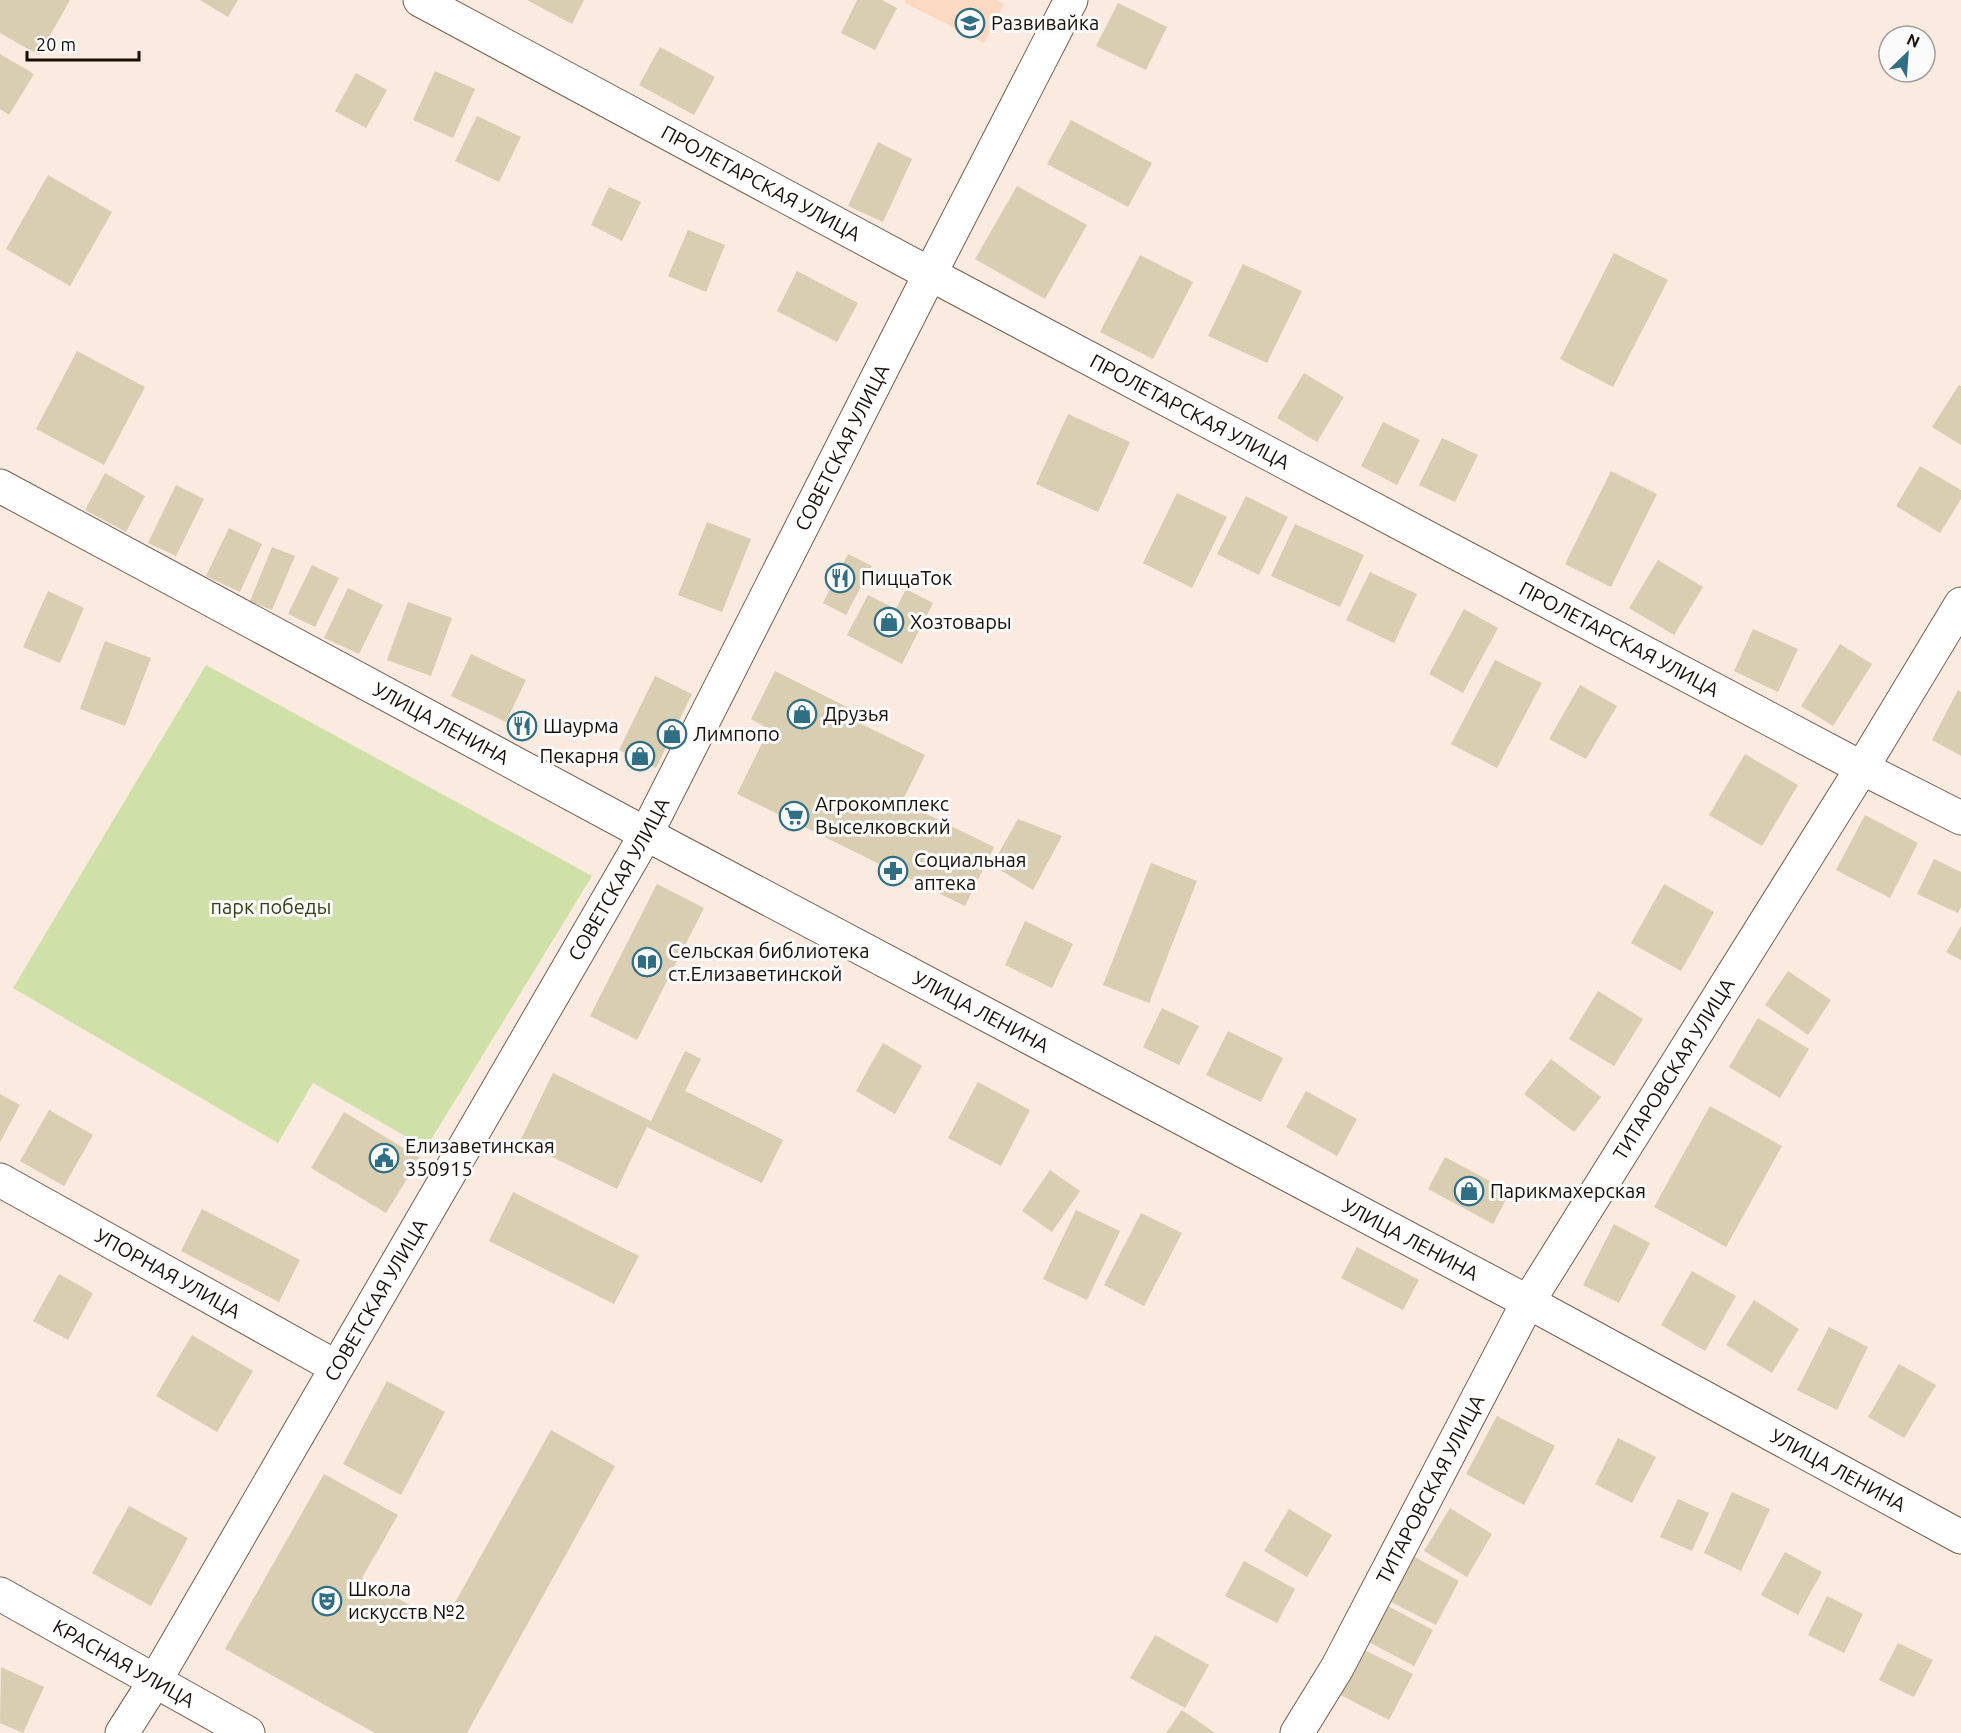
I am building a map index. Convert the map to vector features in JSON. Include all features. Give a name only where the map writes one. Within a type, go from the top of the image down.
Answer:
[{"type":"street","name":"ПРОЛЕТАРСКАЯ УЛИЦА","points":[[420,0],[930,274],[1961,819]]},
{"type":"street","name":"СОВЕТСКАЯ УЛИЦА","points":[[122,1733],[155,1681],[646,834],[1071,0]]},
{"type":"street","name":"УЛИЦА ЛЕНИНА","points":[[0,486],[646,834],[1528,1302],[1961,1536]]},
{"type":"street","name":"ТИТАРОВСКАЯ УЛИЦА","points":[[1297,1733],[1337,1668],[1528,1302],[1862,768],[1961,604]]},
{"type":"street","name":"УПОРНАЯ УЛИЦА","points":[[0,1180],[336,1366]]},
{"type":"street","name":"КРАСНАЯ УЛИЦА","points":[[0,1594],[248,1733]]},
{"type":"shaded area","name":"Развивайка","points":[[906,0],[996,0],[1004,4],[984,43],[905,3]]},
{"type":"green space","name":"парк победы","points":[[206,665],[592,876],[426,1148],[313,1083],[278,1143],[13,988]]},
{"type":"building","points":[[0,0],[70,0],[39,55],[0,33]]},
{"type":"building","points":[[200,0],[238,0],[228,17]]},
{"type":"building","points":[[527,0],[584,0],[572,24]]},
{"type":"building","points":[[857,0],[882,0],[897,8],[875,50],[841,33]]},
{"type":"building","points":[[1118,3],[1167,27],[1146,70],[1096,46]]},
{"type":"building","points":[[660,47],[715,77],[694,115],[639,85]]},
{"type":"building","points":[[0,54],[34,74],[9,115],[0,109]]},
{"type":"building","points":[[435,71],[475,89],[453,138],[413,120]]},
{"type":"building","points":[[356,73],[387,90],[366,128],[335,111]]},
{"type":"building","points":[[477,116],[521,137],[499,182],[455,161]]},
{"type":"building","points":[[1071,120],[1152,163],[1128,207],[1047,164]]},
{"type":"building","points":[[878,142],[912,159],[883,222],[848,206]]},
{"type":"building","points":[[48,175],[112,212],[70,286],[6,249]]},
{"type":"building","points":[[1017,186],[1087,225],[1045,299],[975,259]]},
{"type":"building","points":[[609,187],[641,202],[622,241],[591,225]]},
{"type":"building","points":[[688,230],[725,245],[706,292],[668,276]]},
{"type":"building","points":[[1614,253],[1668,280],[1613,387],[1560,359]]},
{"type":"building","points":[[1140,255],[1193,282],[1153,359],[1100,332]]},
{"type":"building","points":[[1243,264],[1302,291],[1267,363],[1208,336]]},
{"type":"building","points":[[797,271],[858,303],[837,342],[777,311]]},
{"type":"building","points":[[77,351],[145,387],[104,465],[36,429]]},
{"type":"building","points":[[1304,373],[1344,397],[1317,442],[1277,418]]},
{"type":"building","points":[[1959,385],[1961,386],[1961,445],[1932,427]]},
{"type":"building","points":[[1068,414],[1130,442],[1098,512],[1036,484]]},
{"type":"building","points":[[1383,422],[1420,440],[1397,485],[1361,466]]},
{"type":"building","points":[[1442,438],[1478,455],[1455,502],[1419,485]]},
{"type":"building","points":[[1920,466],[1961,490],[1961,499],[1940,533],[1896,506]]},
{"type":"building","points":[[1611,471],[1657,494],[1611,587],[1565,564]]},
{"type":"building","points":[[105,473],[145,496],[126,532],[85,510]]},
{"type":"building","points":[[176,485],[204,499],[176,556],[148,543]]},
{"type":"building","points":[[1177,493],[1227,517],[1192,588],[1143,563]]},
{"type":"building","points":[[1246,496],[1288,517],[1259,575],[1217,554]]},
{"type":"building","points":[[707,522],[751,539],[722,612],[678,595]]},
{"type":"building","points":[[1295,524],[1364,555],[1340,607],[1271,576]]},
{"type":"building","points":[[229,528],[262,544],[240,592],[206,576]]},
{"type":"building","points":[[272,547],[295,556],[272,610],[250,601]]},
{"type":"building","points":[[848,554],[872,566],[846,615],[823,603]]},
{"type":"building","points":[[1658,560],[1703,587],[1674,635],[1629,608]]},
{"type":"building","points":[[312,565],[339,578],[315,627],[288,614]]},
{"type":"building","points":[[1370,572],[1417,594],[1394,643],[1346,620]]},
{"type":"building","points":[[348,588],[383,605],[359,654],[324,638]]},
{"type":"building","name":"Хозтовары","points":[[906,589],[933,603],[902,664],[847,635],[868,595],[896,609]]},
{"type":"building","points":[[48,591],[84,608],[60,663],[23,647]]},
{"type":"building","points":[[408,602],[452,618],[431,676],[387,660]]},
{"type":"building","points":[[1464,609],[1498,628],[1463,693],[1429,674]]},
{"type":"building","points":[[1753,629],[1798,649],[1778,692],[1734,671]]},
{"type":"building","points":[[105,641],[151,658],[125,726],[80,709]]},
{"type":"building","points":[[1840,644],[1872,664],[1833,726],[1801,706]]},
{"type":"building","points":[[471,654],[526,680],[506,722],[451,696]]},
{"type":"building","points":[[1495,660],[1542,683],[1497,768],[1451,744]]},
{"type":"building","points":[[775,671],[853,710],[849,718],[925,755],[902,802],[994,847],[965,906],[737,794],[769,729],[751,719]]},
{"type":"building","points":[[655,676],[692,694],[656,768],[619,750]]},
{"type":"building","points":[[1580,685],[1617,706],[1586,759],[1549,739]]},
{"type":"building","points":[[1958,690],[1961,692],[1961,756],[1932,740]]},
{"type":"building","points":[[1745,754],[1798,785],[1762,846],[1709,815]]},
{"type":"building","points":[[1865,815],[1918,843],[1890,898],[1836,870]]},
{"type":"building","points":[[1018,819],[1062,836],[1033,890],[992,865]]},
{"type":"building","points":[[1934,859],[1961,872],[1961,907],[1958,913],[1917,894]]},
{"type":"building","points":[[1151,863],[1197,881],[1149,1003],[1103,985]]},
{"type":"building","name":"Сельская библиотека ст.Елизаветинской","points":[[657,884],[704,908],[637,1040],[590,1016]]},
{"type":"building","points":[[1664,884],[1714,912],[1681,971],[1631,943]]},
{"type":"building","points":[[1025,921],[1073,944],[1052,988],[1005,965]]},
{"type":"building","points":[[1961,926],[1961,960],[1946,952]]},
{"type":"building","points":[[1788,971],[1831,1000],[1808,1035],[1765,1005]]},
{"type":"building","points":[[1598,991],[1643,1019],[1614,1066],[1569,1039]]},
{"type":"building","points":[[1162,1008],[1199,1026],[1179,1065],[1143,1047]]},
{"type":"building","points":[[1758,1018],[1809,1049],[1780,1098],[1729,1067]]},
{"type":"building","points":[[1228,1031],[1283,1058],[1261,1102],[1206,1075]]},
{"type":"building","points":[[883,1043],[922,1066],[895,1114],[856,1091]]},
{"type":"building","points":[[685,1051],[701,1059],[685,1091],[783,1140],[762,1183],[647,1127],[617,1189],[520,1141],[553,1073],[651,1121]]},
{"type":"building","points":[[1551,1059],[1601,1097],[1574,1132],[1524,1094]]},
{"type":"building","points":[[978,1082],[1030,1110],[1001,1166],[948,1138]]},
{"type":"building","points":[[1306,1091],[1357,1119],[1337,1156],[1286,1127]]},
{"type":"building","points":[[0,1094],[20,1105],[0,1142]]},
{"type":"building","points":[[1710,1106],[1782,1146],[1726,1247],[1654,1207]]},
{"type":"building","points":[[49,1110],[93,1135],[64,1186],[20,1161]]},
{"type":"building","points":[[344,1112],[420,1158],[386,1213],[311,1168]]},
{"type":"building","name":"Парикмахерская","points":[[1445,1157],[1510,1192],[1493,1224],[1428,1189]]},
{"type":"building","points":[[1050,1170],[1080,1191],[1052,1232],[1022,1211]]},
{"type":"building","points":[[513,1192],[639,1256],[614,1304],[489,1241]]},
{"type":"building","points":[[202,1209],[300,1260],[279,1302],[181,1251]]},
{"type":"building","points":[[1076,1210],[1120,1231],[1087,1300],[1043,1279]]},
{"type":"building","points":[[1141,1213],[1182,1233],[1144,1306],[1104,1285]]},
{"type":"building","points":[[1614,1224],[1650,1243],[1619,1303],[1583,1285]]},
{"type":"building","points":[[1357,1247],[1419,1280],[1403,1310],[1341,1278]]},
{"type":"building","points":[[1692,1271],[1736,1296],[1705,1351],[1661,1325]]},
{"type":"building","points":[[59,1274],[93,1293],[68,1340],[33,1321]]},
{"type":"building","points":[[1754,1300],[1799,1329],[1772,1373],[1726,1345]]},
{"type":"building","points":[[1829,1327],[1868,1347],[1837,1410],[1797,1390]]},
{"type":"building","points":[[192,1335],[253,1371],[217,1432],[156,1396]]},
{"type":"building","points":[[1899,1364],[1936,1385],[1904,1438],[1868,1417]]},
{"type":"building","points":[[387,1381],[445,1412],[401,1495],[343,1464]]},
{"type":"building","points":[[1497,1416],[1555,1446],[1524,1505],[1466,1474]]},
{"type":"building","name":"Школа искусств №2","points":[[551,1430],[615,1466],[467,1733],[375,1733],[225,1649],[324,1474],[398,1515],[362,1578],[443,1624]]},
{"type":"building","points":[[1618,1438],[1656,1457],[1632,1503],[1595,1484]]},
{"type":"building","points":[[1732,1492],[1770,1509],[1741,1571],[1704,1553]]},
{"type":"building","points":[[1678,1499],[1709,1513],[1692,1551],[1660,1537]]},
{"type":"building","points":[[129,1506],[188,1538],[151,1606],[92,1573]]},
{"type":"building","points":[[1450,1508],[1492,1534],[1467,1577],[1424,1551]]},
{"type":"building","points":[[1289,1509],[1332,1535],[1307,1577],[1264,1551]]},
{"type":"building","points":[[1785,1552],[1822,1572],[1798,1615],[1761,1595]]},
{"type":"building","points":[[1413,1556],[1459,1581],[1436,1625],[1389,1601]]},
{"type":"building","points":[[1244,1561],[1295,1589],[1277,1623],[1225,1596]]},
{"type":"building","points":[[1827,1596],[1863,1614],[1844,1653],[1808,1635]]},
{"type":"building","points":[[1384,1604],[1433,1630],[1414,1666],[1365,1640]]},
{"type":"building","points":[[1155,1635],[1209,1665],[1185,1708],[1130,1678]]},
{"type":"building","points":[[1898,1643],[1933,1660],[1914,1697],[1879,1680]]},
{"type":"building","points":[[1356,1646],[1413,1674],[1389,1720],[1333,1691]]},
{"type":"building","points":[[1,1667],[44,1687],[23,1733],[0,1723]]},
{"type":"building","points":[[1182,1710],[1215,1733],[1166,1733]]},
{"type":"place","name":"Развивайка","points":[[970,23]]},
{"type":"place","name":"ПиццаТок","points":[[840,578]]},
{"type":"place","name":"Хозтовары","points":[[889,622]]},
{"type":"place","name":"Друзья","points":[[802,714]]},
{"type":"place","name":"Шаурма","points":[[522,726]]},
{"type":"place","name":"Лимпопо","points":[[672,734]]},
{"type":"place","name":"Пекарня","points":[[640,756]]},
{"type":"place","name":"Агрокомплекс Выселковский","points":[[794,816]]},
{"type":"place","name":"Социальная аптека","points":[[893,871]]},
{"type":"place","name":"Сельская библиотека ст.Елизаветинской","points":[[647,962]]},
{"type":"place","name":"Елизаветинская 350915","points":[[384,1158]]},
{"type":"place","name":"Парикмахерская","points":[[1469,1191]]},
{"type":"place","name":"Школа искусств №2","points":[[327,1601]]}]
